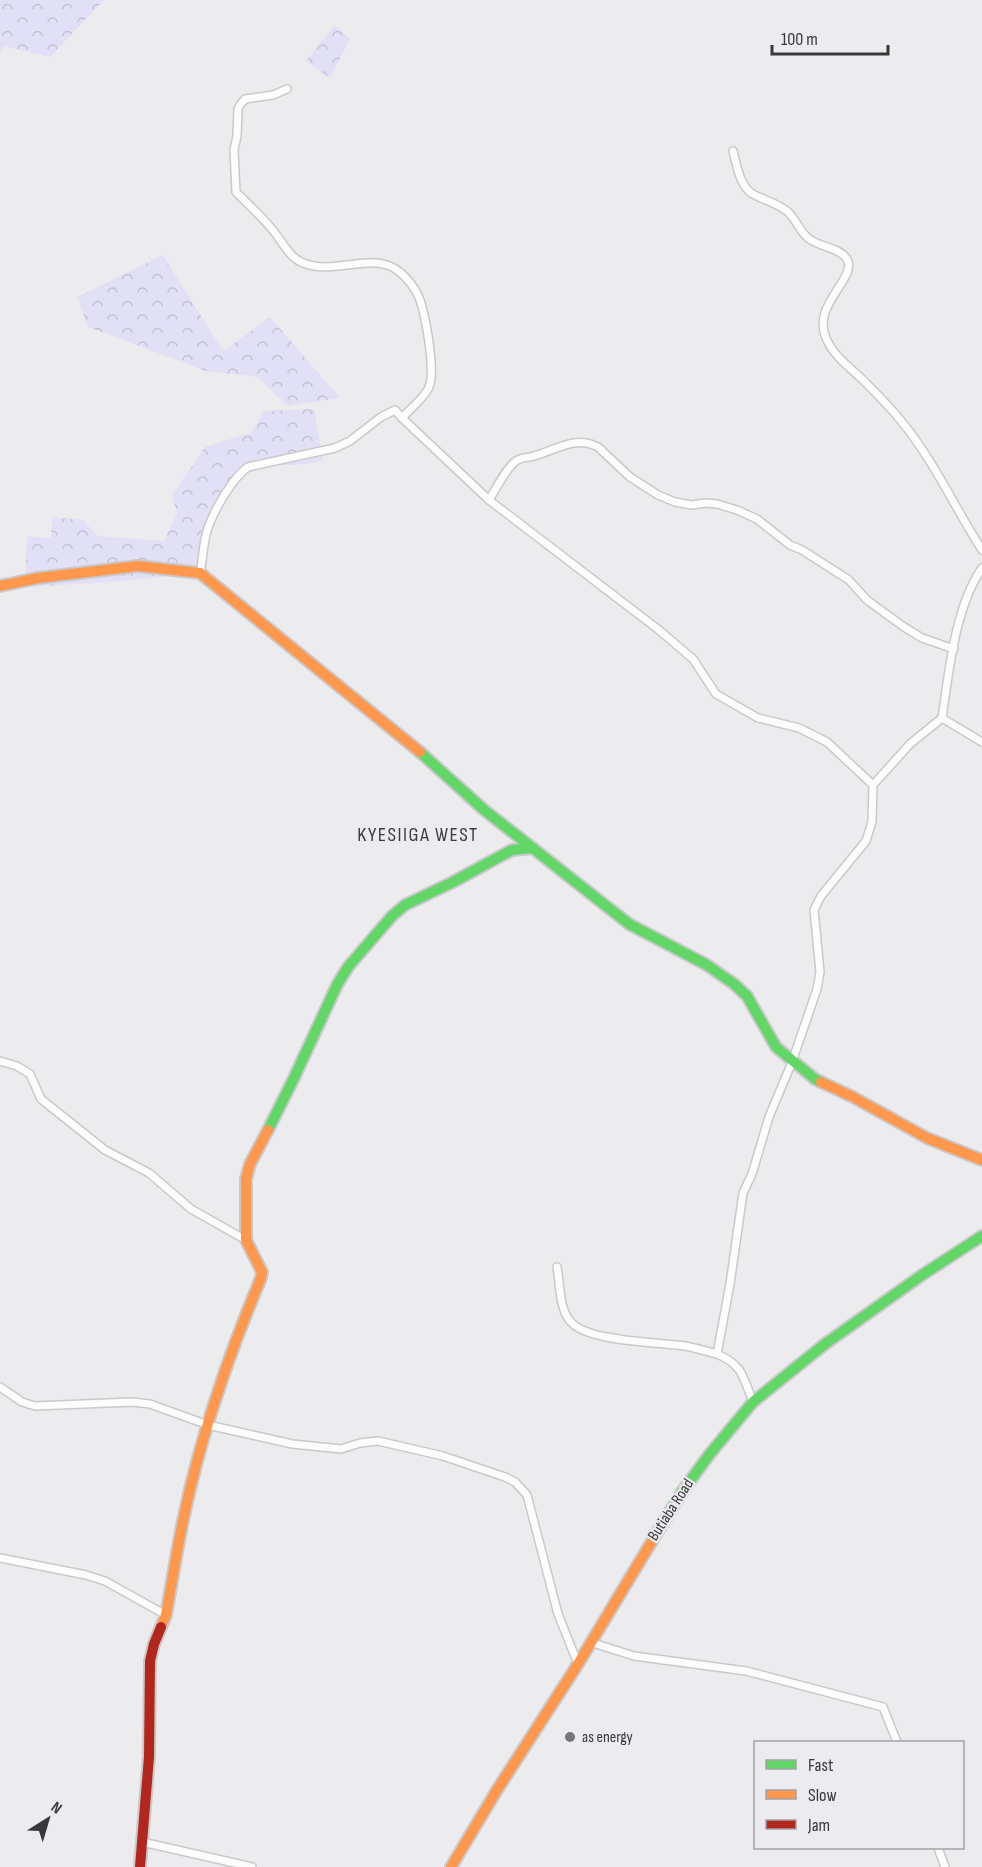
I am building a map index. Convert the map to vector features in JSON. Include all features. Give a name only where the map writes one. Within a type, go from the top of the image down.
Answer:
[{"type":"street","points":[[287,89],[273,95],[245,99],[240,105],[234,150],[234,189],[298,261],[318,266],[378,264],[389,266],[410,283],[418,295],[421,306],[427,333],[432,379],[425,395],[402,418]]},
{"type":"street","points":[[733,151],[740,178],[746,189],[789,213],[807,237],[844,256],[848,261],[847,273],[827,305],[823,316],[822,327],[826,339],[839,357],[874,391],[917,441],[982,550]]},
{"type":"street","points":[[200,573],[207,531],[232,483],[241,471],[248,467],[335,448],[350,441],[381,417],[395,410],[489,500],[668,637],[693,659],[716,694],[758,718],[799,728],[827,742],[873,785]]},
{"type":"street","points":[[489,500],[518,459],[535,456],[571,442],[594,444],[630,477],[658,495],[675,502],[717,504],[757,519],[785,541],[849,580],[867,600],[904,627],[922,638],[954,649]]},
{"type":"street","points":[[0,586],[38,578],[138,566],[200,573],[362,706],[401,735],[483,809],[583,889],[629,924],[707,965],[734,984],[747,996],[776,1047],[792,1062],[823,1084],[870,1106],[918,1133],[982,1160]]},
{"type":"street","points":[[717,1354],[743,1193],[752,1174],[769,1117],[811,1009],[820,972],[814,910],[821,896],[866,841],[872,822],[873,785],[910,744],[942,718],[961,613],[969,590],[982,568]]},
{"type":"street","points":[[942,718],[982,742]]},
{"type":"street","points":[[140,1867],[149,1757],[150,1661],[165,1615],[184,1515],[208,1425],[241,1326],[262,1272],[246,1240],[246,1179],[250,1164],[294,1078],[337,985],[348,967],[392,916],[405,905],[512,850],[533,848]]},
{"type":"street","points":[[0,1061],[30,1074],[40,1099],[105,1150],[149,1173],[190,1209],[246,1240]]},
{"type":"street","name":"Butiaba Road","points":[[451,1867],[682,1492],[753,1402],[825,1344],[922,1275],[982,1236]]},
{"type":"street","points":[[557,1267],[566,1315],[578,1328],[625,1340],[686,1346],[717,1354],[733,1361],[742,1374],[753,1402]]},
{"type":"street","points":[[0,1387],[21,1402],[35,1406],[142,1403],[208,1425],[292,1444],[332,1450],[378,1442],[443,1456],[515,1482],[527,1495],[558,1614],[578,1664]]},
{"type":"street","points":[[0,1558],[105,1581],[165,1615]]},
{"type":"street","points":[[591,1641],[634,1656],[746,1671],[883,1707],[896,1741]]},
{"type":"street","points":[[142,1842],[252,1867]]},
{"type":"street","points":[[938,1849],[945,1867]]},
{"type":"green space","points":[[0,0],[104,0],[50,57],[4,46],[0,53]]},
{"type":"green space","points":[[335,25],[350,39],[330,78],[306,61]]},
{"type":"green space","points":[[163,255],[223,351],[270,317],[340,398],[287,406],[258,377],[206,371],[88,327],[77,297]]},
{"type":"green space","points":[[314,409],[323,461],[296,465],[258,465],[236,477],[211,520],[200,573],[111,582],[25,587],[27,536],[51,538],[52,517],[83,520],[98,536],[164,541],[177,514],[172,495],[205,447],[252,432],[263,411]]},
{"type":"traffic: fast","points":[[420,752],[483,809],[629,924],[707,965],[734,984],[747,996],[776,1047],[821,1082]]},
{"type":"traffic: fast","points":[[268,1130],[337,985],[348,967],[392,916],[405,905],[512,850],[533,848]]},
{"type":"traffic: fast","points":[[663,1523],[709,1455],[753,1402],[825,1344],[922,1275],[982,1236]]},
{"type":"traffic: slow","points":[[0,586],[38,578],[138,566],[200,573],[420,752]]},
{"type":"traffic: slow","points":[[821,1082],[927,1138],[982,1160]]},
{"type":"traffic: slow","points":[[161,1627],[166,1615],[181,1528],[207,1425],[227,1365],[261,1278],[262,1272],[246,1240],[246,1179],[250,1164],[268,1130]]},
{"type":"traffic: slow","points":[[451,1867],[663,1523]]},
{"type":"traffic: jam","points":[[140,1867],[149,1757],[150,1661],[161,1627]]},
{"type":"place","name":"as energy","points":[[570,1737]]},
{"type":"district","name":"KYESIIGA WEST","points":[[418,835]]}]
